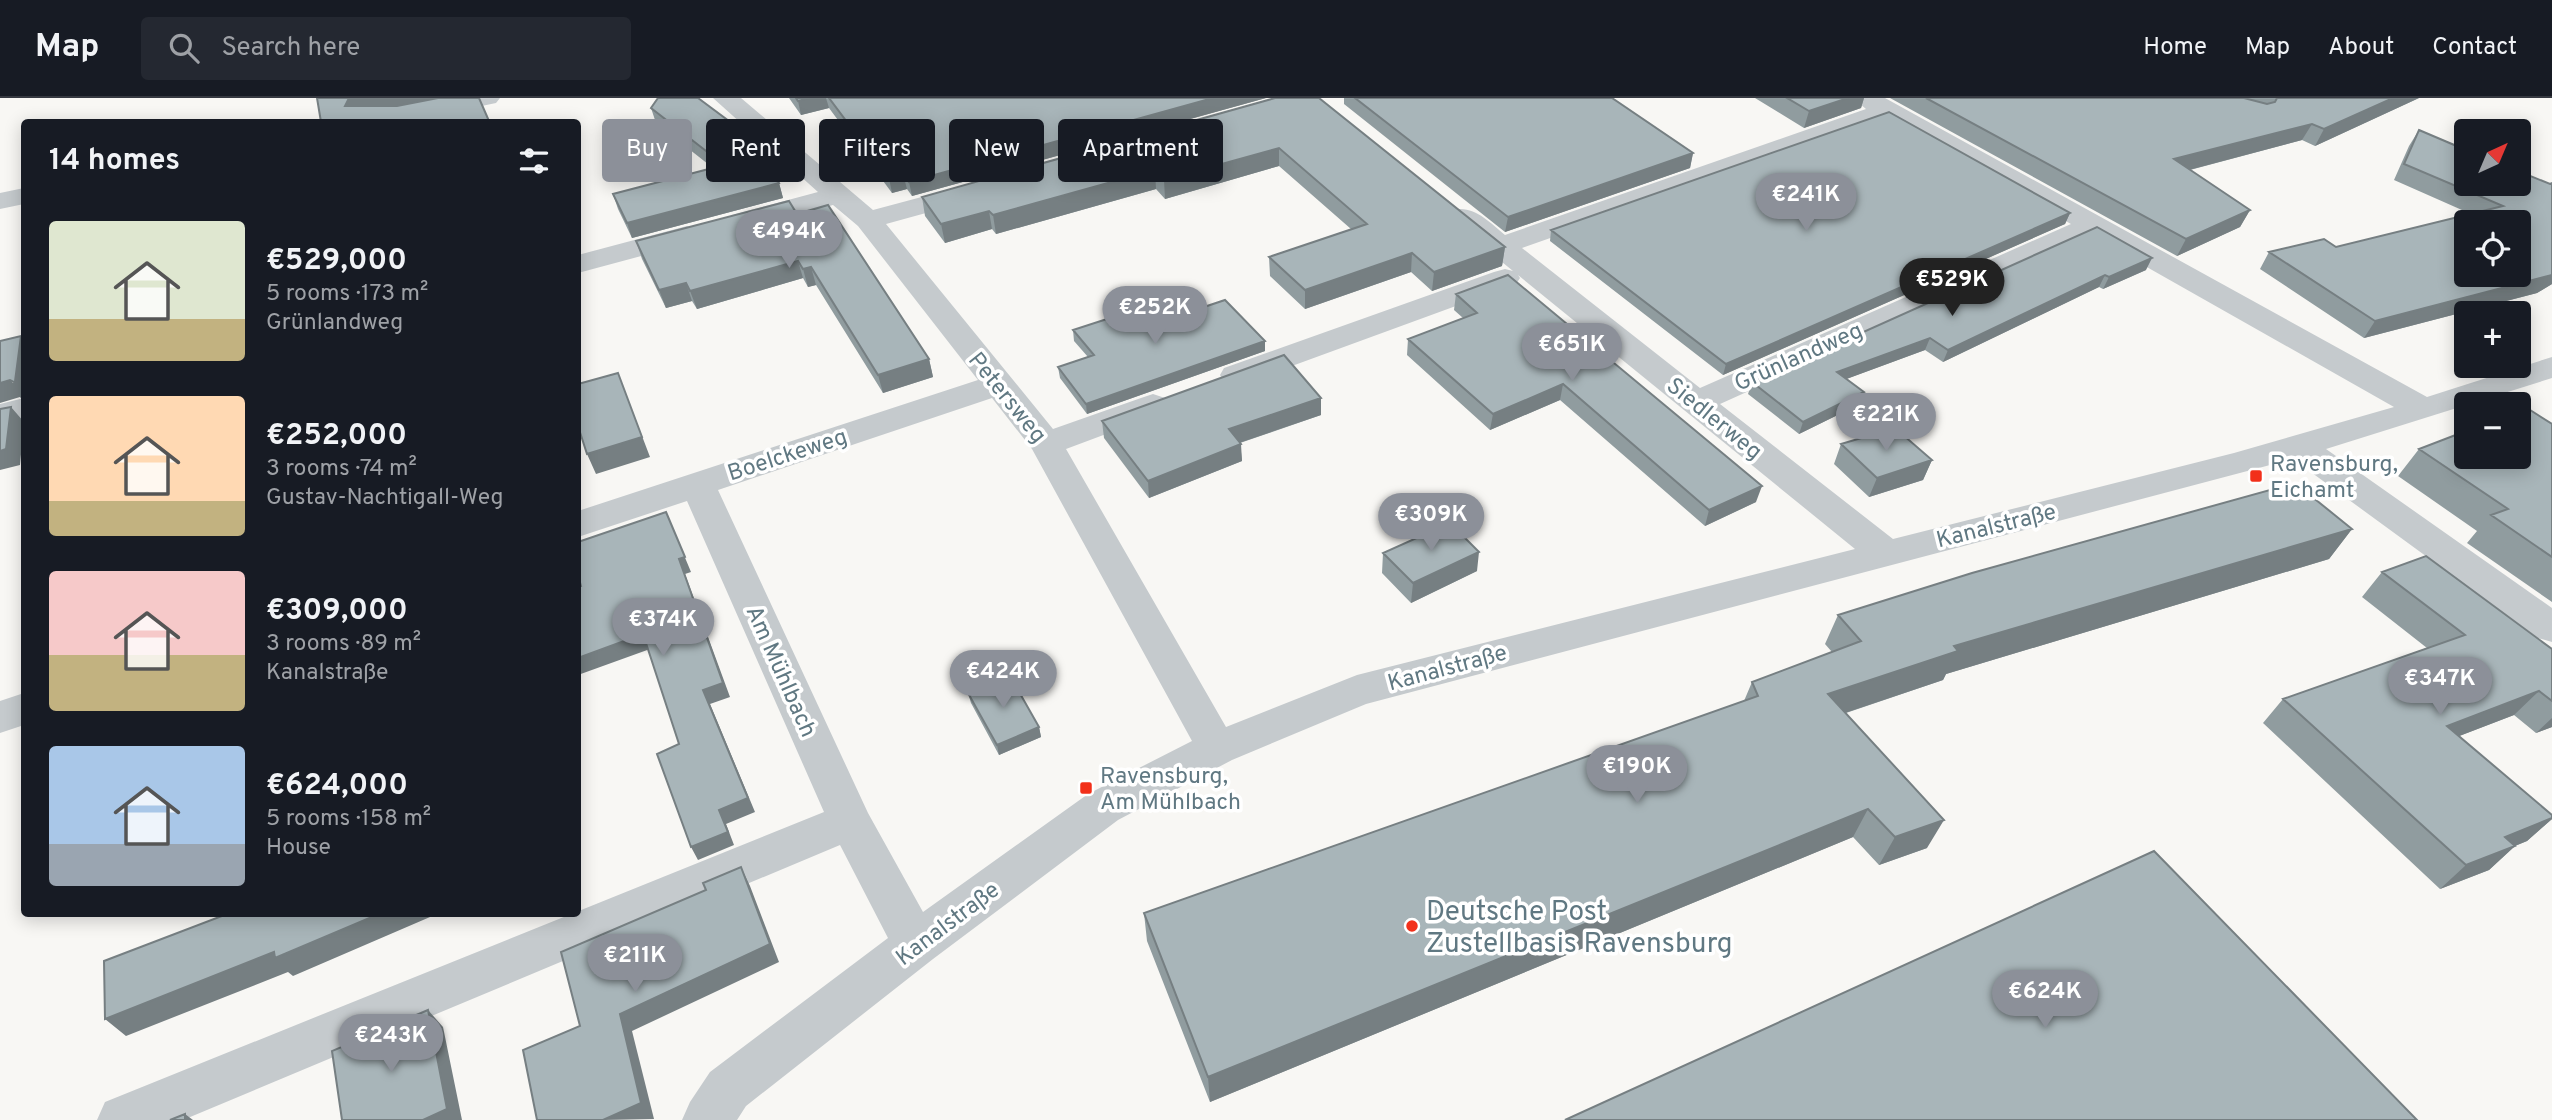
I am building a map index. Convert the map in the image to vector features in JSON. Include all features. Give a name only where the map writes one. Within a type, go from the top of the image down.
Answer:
[{"type":"street","points":[[384,119],[487,98]]},
{"type":"street","name":"Petersweg","points":[[732,99],[868,220],[997,385],[1046,443],[1217,748]]},
{"type":"street","points":[[1501,246],[1877,104],[2424,410]]},
{"type":"street","points":[[868,220],[1000,183]]},
{"type":"street","points":[[581,263],[838,195]]},
{"type":"street","points":[[0,201],[21,197]]},
{"type":"street","name":"Siedlerweg","points":[[1439,197],[1885,553]]},
{"type":"street","name":"Grünlandweg","points":[[1696,402],[2092,225]]},
{"type":"street","points":[[1046,443],[1530,269]]},
{"type":"street","name":"Kanalstraße","points":[[708,1120],[728,1089],[916,944],[1103,807],[1217,748],[1357,691],[2298,446],[2424,410],[2552,367]]},
{"type":"street","name":"Boelckeweg","points":[[581,523],[997,385]]},
{"type":"street","points":[[0,415],[21,410]]},
{"type":"street","points":[[2298,446],[2552,628]]},
{"type":"street","name":"Am Mühlbach","points":[[697,484],[849,821],[916,944]]},
{"type":"street","points":[[0,717],[21,710]]},
{"type":"street","points":[[123,1120],[849,821]]},
{"type":"building","points":[[317,98],[349,98],[345,106],[397,106],[438,98],[479,98],[488,119],[320,119]]},
{"type":"building","points":[[658,98],[698,98],[726,119],[706,119],[706,151],[692,140],[692,119],[665,119],[651,108]]},
{"type":"building","points":[[829,98],[1213,98],[1137,119],[1058,119],[1058,141],[1044,145],[1044,119],[949,119],[949,171],[935,175],[935,119],[845,119]]},
{"type":"building","points":[[1275,98],[1319,98],[1505,247],[1434,272],[1412,253],[1305,290],[1269,257],[1367,224],[1279,148],[1223,164],[1223,119],[1200,119]]},
{"type":"building","points":[[1355,98],[1612,98],[1693,153],[1508,217]]},
{"type":"building","points":[[1787,98],[1848,98],[1809,111]]},
{"type":"building","points":[[1926,98],[2244,98],[2267,104],[2275,102],[2277,98],[2393,98],[2324,129],[2312,124],[2174,159],[2250,210],[2186,239]]},
{"type":"building","points":[[1889,112],[2070,213],[1726,364],[1551,230]]},
{"type":"building","points":[[2419,130],[2454,145],[2454,185],[2404,164]]},
{"type":"building","points":[[1058,159],[1058,182],[1112,182],[993,215],[989,211],[941,224],[922,197],[975,182],[1044,182],[1044,163]]},
{"type":"building","points":[[706,170],[706,182],[779,183],[627,223],[613,194],[659,182],[692,182],[692,173]]},
{"type":"building","points":[[2531,176],[2552,183],[2552,275],[2531,280],[2531,210],[2487,210],[2503,206],[2479,196],[2531,196]]},
{"type":"building","points":[[789,201],[797,214],[828,205],[929,359],[878,375],[811,267],[803,269],[798,261],[690,291],[686,283],[659,290],[636,241]]},
{"type":"building","points":[[2454,218],[2454,287],[2506,287],[2375,321],[2269,252],[2324,239],[2336,247]]},
{"type":"building","points":[[2097,227],[2152,258],[2109,277],[2105,275],[1948,350],[1930,338],[1837,372],[1864,392],[1803,422],[1752,382]]},
{"type":"building","points":[[1508,275],[1762,486],[1709,510],[1563,384],[1493,414],[1408,339],[1477,313],[1456,294]]},
{"type":"building","points":[[1178,296],[1192,311],[1225,300],[1265,341],[1086,404],[1058,367],[1094,355],[1073,330]]},
{"type":"building","points":[[21,336],[14,389],[14,382],[10,380],[0,383],[0,341]]},
{"type":"building","points":[[1284,355],[1321,398],[1229,429],[1241,444],[1148,481],[1102,421]]},
{"type":"building","points":[[618,373],[642,437],[587,454],[581,435],[581,383]]},
{"type":"building","points":[[11,407],[6,449],[0,451],[0,409]]},
{"type":"building","points":[[2531,411],[2552,424],[2552,557],[2491,515],[2508,509],[2419,449],[2454,436],[2454,469],[2531,469]]},
{"type":"building","points":[[1895,428],[1932,460],[1877,478],[1841,444]]},
{"type":"building","points":[[2295,483],[2352,529],[1954,646],[1958,651],[1828,694],[1944,820],[1895,837],[1868,809],[1208,1077],[1144,913],[1758,696],[1752,682],[1861,641],[1838,615],[1972,573]]},
{"type":"building","points":[[666,512],[685,557],[679,559],[723,683],[703,690],[748,798],[719,810],[728,832],[691,847],[657,754],[679,744],[643,634],[581,657],[581,541]]},
{"type":"building","points":[[1450,523],[1479,552],[1413,583],[1383,553]]},
{"type":"building","points":[[2426,556],[2552,649],[2552,701],[2539,691],[2447,726],[2552,815],[2552,818],[2505,837],[2515,846],[2466,865],[2283,699],[2465,635],[2382,572]]},
{"type":"building","points":[[1010,676],[1039,727],[997,745],[968,693]]},
{"type":"building","points":[[2154,851],[2417,1120],[1565,1120]]},
{"type":"building","points":[[741,867],[770,944],[620,1014],[641,1103],[603,1120],[537,1120],[523,1050],[580,1026],[561,952],[706,890],[703,883]]},
{"type":"building","points":[[219,917],[372,917],[275,958],[274,952],[105,1019],[104,961]]},
{"type":"building","points":[[428,1010],[447,1109],[423,1120],[342,1120],[332,1051]]},
{"type":"building","points":[[185,1114],[185,1120],[170,1120]]},
{"type":"place","name":"Ravensburg, Eichamt","points":[[2256,476]]},
{"type":"place","name":"Ravensburg, Am Mühlbach","points":[[1086,788]]},
{"type":"place","name":"Deutsche Post Zustellbasis Ravensburg","points":[[1412,926]]}]
